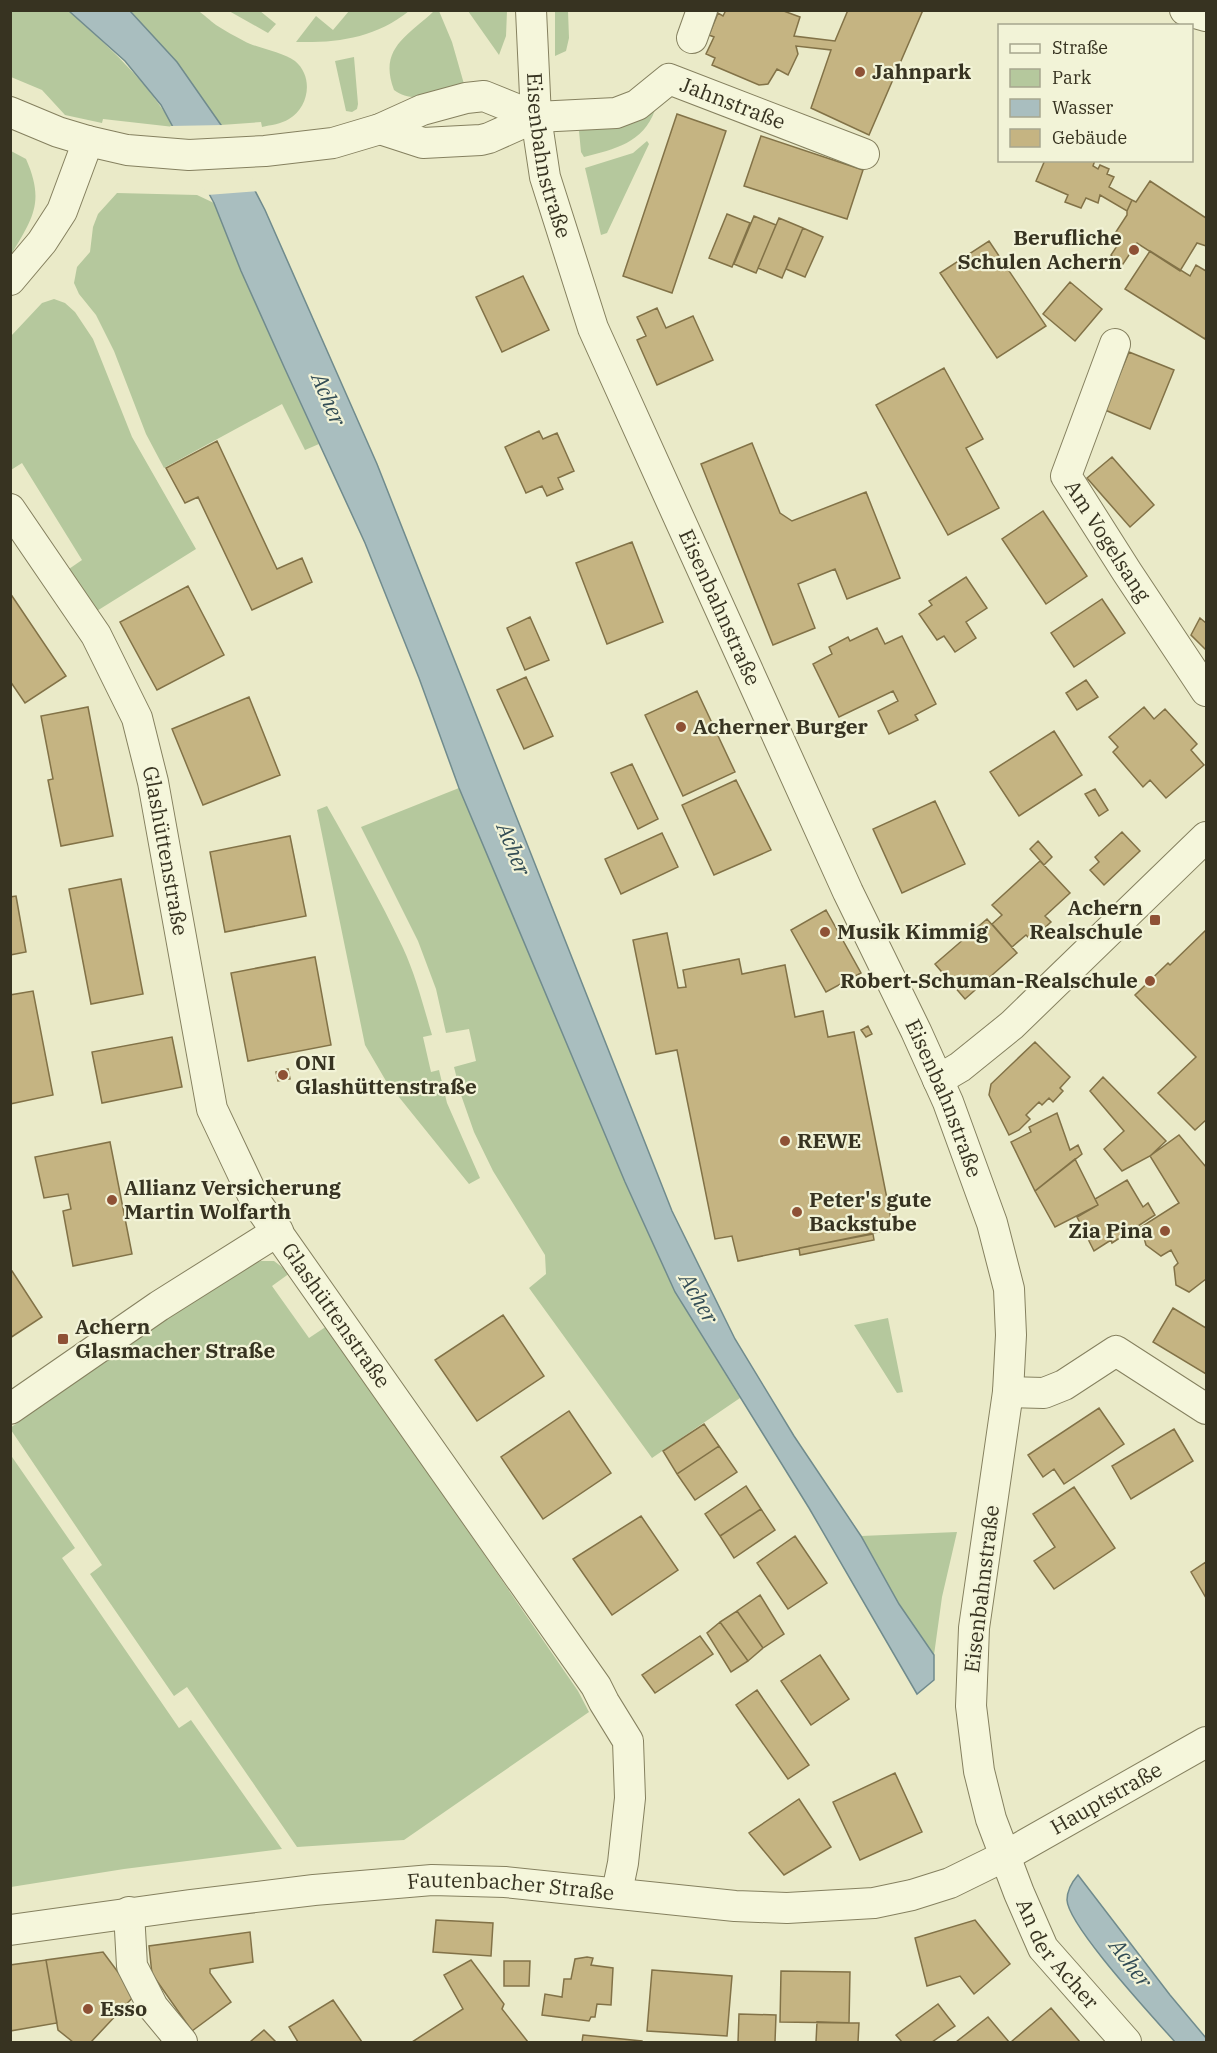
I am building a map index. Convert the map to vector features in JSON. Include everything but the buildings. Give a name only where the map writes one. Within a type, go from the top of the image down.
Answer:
[{"type":"street","name":"Eisenbahnstraße","points":[[531,10],[536,117],[547,189],[593,328],[848,892],[916,1030],[948,1102],[992,1223],[1009,1289],[1011,1335],[1008,1392],[974,1628],[971,1706],[979,1771],[991,1819],[1005,1856]]},
{"type":"street","points":[[692,38],[702,10]]},
{"type":"street","points":[[1185,10],[1206,16]]},
{"type":"street","name":"Jahnstraße","points":[[536,117],[616,113],[637,105],[669,80],[864,154]]},
{"type":"street","points":[[10,112],[58,132],[88,141],[127,150],[189,156],[265,151],[333,143],[380,129],[422,110],[475,96],[484,96],[536,117]]},
{"type":"street","points":[[380,129],[423,143],[481,140],[536,117]]},
{"type":"street","points":[[10,280],[42,242],[62,212],[88,141]]},
{"type":"street","name":"Am Vogelsang","points":[[1115,344],[1066,476],[1206,691]]},
{"type":"street","name":"Glashüttenstraße","points":[[10,509],[96,635],[137,718],[153,782],[212,1109],[256,1202],[596,1686],[628,1740],[630,1798],[623,1863],[617,1892]]},
{"type":"street","points":[[938,1080],[960,1067],[1012,1025],[1206,837]]},
{"type":"street","points":[[10,1409],[159,1306],[278,1231]]},
{"type":"street","points":[[1008,1392],[1044,1393],[1064,1385],[1116,1351],[1206,1409]]},
{"type":"street","name":"Hauptstraße","points":[[1005,1856],[1206,1742]]},
{"type":"street","name":"Fautenbacher Straße","points":[[10,1930],[129,1912],[314,1890],[432,1880],[505,1882],[735,1906],[787,1908],[874,1903],[912,1895],[950,1883],[1005,1856]]},
{"type":"street","name":"An der Acher","points":[[1005,1856],[1043,1948],[1126,2043]]},
{"type":"street","points":[[129,1912],[132,1966],[153,2007],[182,2043]]},
{"type":"green space","points":[[10,11],[69,11],[139,79],[174,127],[103,119],[102,123],[65,115],[42,90],[11,77]]},
{"type":"green space","points":[[130,11],[198,11],[216,25],[244,41],[295,61],[305,75],[307,91],[305,100],[296,114],[283,122],[262,127],[261,122],[221,125],[177,62]]},
{"type":"green space","points":[[229,11],[260,11],[276,24],[268,33]]},
{"type":"green space","points":[[349,11],[409,11],[383,27],[356,37],[296,42],[316,16],[333,30]]},
{"type":"green space","points":[[434,11],[439,11],[452,42],[464,84],[428,96],[402,95],[394,90],[390,76],[393,53],[398,44]]},
{"type":"green space","points":[[468,11],[507,11],[506,36],[499,55]]},
{"type":"green space","points":[[555,11],[568,11],[569,38],[566,51],[555,56]]},
{"type":"green space","points":[[354,57],[358,104],[357,109],[352,112],[346,111],[335,61]]},
{"type":"green space","points":[[655,110],[643,130],[627,143],[584,157],[581,152],[579,131]]},
{"type":"green space","points":[[647,141],[649,144],[607,233],[601,235],[585,168],[633,153]]},
{"type":"green space","points":[[11,151],[26,159],[35,187],[35,199],[30,220],[11,255]]},
{"type":"green space","points":[[117,193],[197,195],[214,203],[241,271],[319,444],[305,450],[282,404],[164,468],[146,434],[114,351],[96,315],[79,294],[74,283],[77,267],[90,252],[93,227],[98,214]]},
{"type":"green space","points":[[54,299],[65,303],[75,312],[93,339],[132,437],[196,549],[92,614],[66,571],[82,560],[22,463],[11,470],[11,336],[42,303]]},
{"type":"green space","points":[[459,788],[625,1182],[675,1292],[740,1398],[652,1458],[529,1288],[546,1274],[545,1255],[493,1171],[474,1132],[454,1067],[476,1061],[469,1029],[446,1033],[436,989],[418,941],[361,827]]},
{"type":"green space","points":[[327,806],[385,912],[412,969],[432,1035],[423,1037],[431,1072],[439,1070],[447,1103],[480,1178],[469,1184],[386,1081],[365,1045],[317,810]]},
{"type":"green space","points":[[261,1261],[274,1261],[290,1273],[272,1286],[309,1338],[327,1326],[578,1691],[589,1712],[404,1840],[297,1847],[187,1687],[174,1696],[90,1574],[102,1565],[10,1428],[243,1266]]},
{"type":"green space","points":[[888,1318],[903,1392],[897,1393],[854,1325]]},
{"type":"green space","points":[[10,1454],[75,1548],[62,1558],[179,1728],[191,1720],[282,1849],[124,1869],[11,1887]]},
{"type":"green space","points":[[957,1532],[942,1597],[934,1655],[899,1604],[861,1536]]},
{"type":"water","name":"Acher","points":[[69,11],[130,11],[177,62],[221,125],[265,210],[377,464],[672,1211],[735,1339],[794,1436],[861,1536],[899,1604],[934,1655],[934,1680],[917,1694],[809,1508],[675,1292],[625,1182],[459,788],[419,678],[365,543],[241,271],[214,203],[161,105],[125,61]]},
{"type":"water","name":"Acher","points":[[1078,1875],[1206,2038],[1206,2042],[1175,2042],[1096,1950],[1071,1913],[1067,1900],[1070,1887]]},
{"type":"pier","points":[[224,125],[259,191],[207,195],[170,126]]},
{"type":"place","name":"Jahnpark","points":[[860,72]]},
{"type":"place","name":"Berufliche Schulen Achern","points":[[1134,250]]},
{"type":"place","name":"Acherner Burger","points":[[681,727]]},
{"type":"place","name":"Achern Realschule","points":[[1155,920]]},
{"type":"place","name":"Musik Kimmig","points":[[825,932]]},
{"type":"place","name":"Robert-Schuman-Realschule","points":[[1150,981]]},
{"type":"place","name":"ONI Glashüttenstraße","points":[[283,1075]]},
{"type":"place","name":"REWE","points":[[785,1141]]},
{"type":"place","name":"Allianz Versicherung Martin Wolfarth","points":[[112,1200]]},
{"type":"place","name":"Peter's gute Backstube","points":[[797,1212]]},
{"type":"place","name":"Zia Pina","points":[[1165,1231]]},
{"type":"place","name":"Achern Glasmacher Straße","points":[[63,1339]]},
{"type":"place","name":"Esso","points":[[88,2009]]}]
